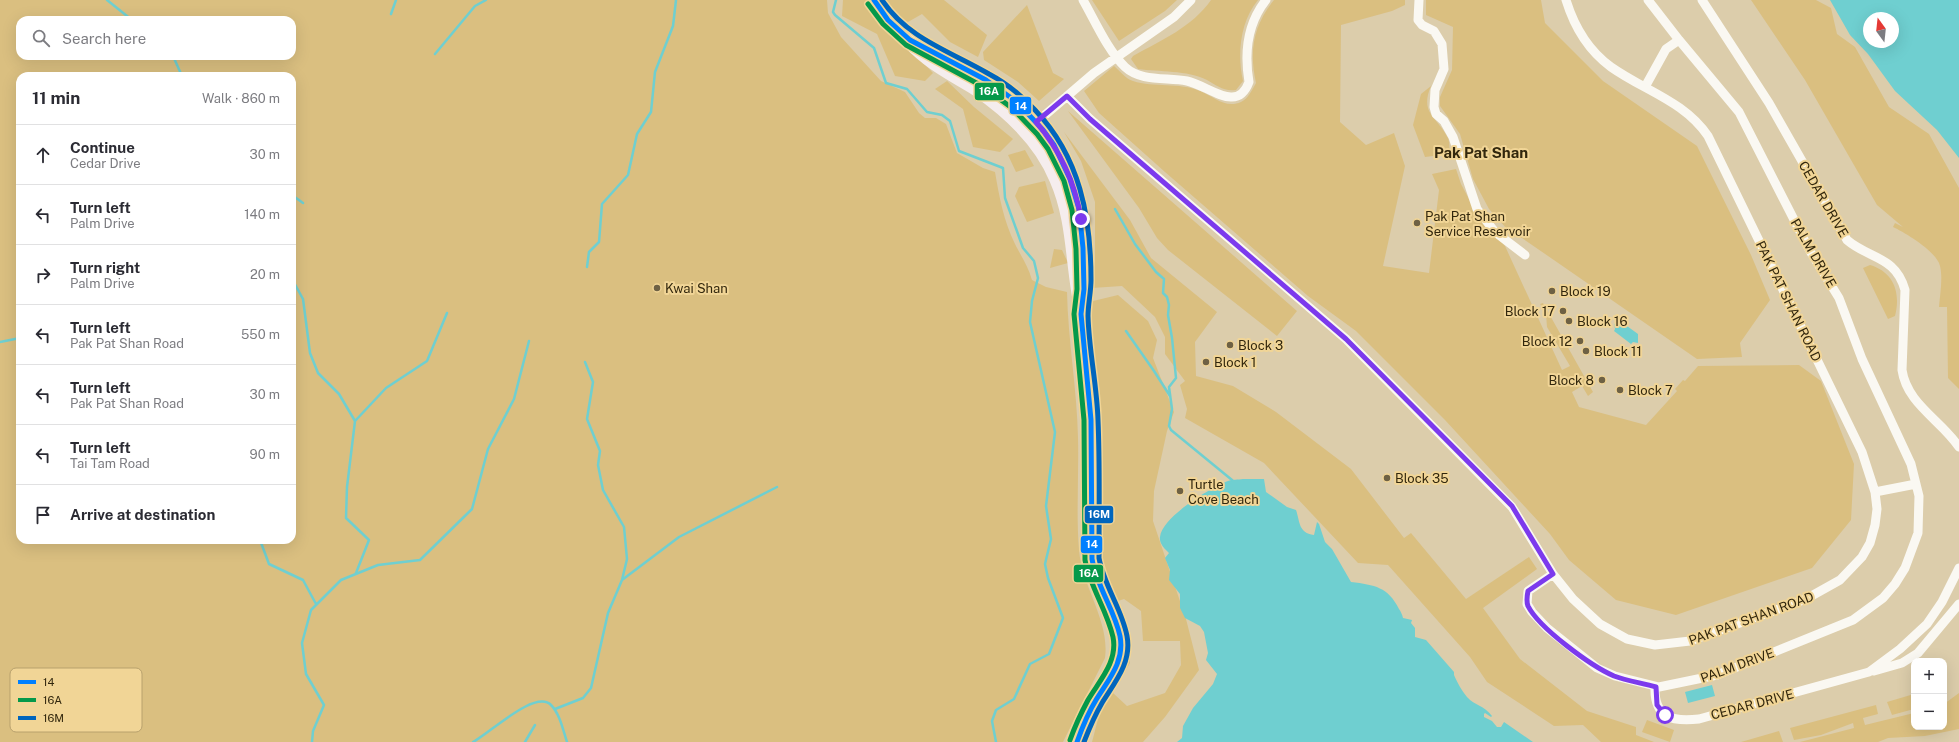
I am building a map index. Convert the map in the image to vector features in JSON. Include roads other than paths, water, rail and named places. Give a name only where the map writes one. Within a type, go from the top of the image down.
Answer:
[{"type":"main road","points":[[874,0],[890,23],[925,58],[985,98],[1024,133],[1049,167],[1061,196],[1071,238],[1077,298],[1081,314],[1091,425],[1093,565],[1120,636],[1121,648],[1116,670],[1093,706],[1077,742]]},
{"type":"main road","points":[[890,23],[917,43],[999,88],[1025,110],[1036,122],[1061,158],[1071,178],[1081,219],[1084,265],[1084,299],[1081,314]]},
{"type":"street","points":[[1083,0],[1116,58],[1135,74],[1186,81],[1202,86],[1222,96],[1231,98],[1238,96],[1245,91],[1249,82],[1246,54],[1251,27],[1257,11],[1266,0]]},
{"type":"street","points":[[1024,133],[1067,96],[1116,58],[1174,18],[1191,0]]},
{"type":"street","points":[[1419,0],[1418,20],[1437,35],[1442,44],[1444,54],[1444,71],[1434,95],[1436,114],[1444,121],[1453,137],[1477,209],[1495,232],[1525,255]]},
{"type":"street","name":"PAK PAT SHAN ROAD","points":[[1067,96],[1090,119],[1346,339],[1512,506],[1553,574],[1566,592],[1586,613],[1620,636],[1634,642],[1655,645],[1690,641],[1796,603],[1816,594],[1840,580],[1858,563],[1870,543],[1876,517],[1875,492],[1862,452],[1713,146],[1702,128],[1689,114],[1674,102],[1611,67],[1597,54],[1578,29],[1566,0]]},
{"type":"street","name":"PALM DRIVE","points":[[1553,574],[1528,591],[1527,597],[1527,604],[1547,628],[1597,668],[1615,676],[1656,687],[1717,675],[1841,625],[1869,610],[1883,598],[1895,584],[1913,551],[1918,533],[1920,515],[1919,496],[1911,464],[1862,359],[1839,298],[1810,251],[1739,112],[1648,0]]},
{"type":"street","name":"CEDAR DRIVE","points":[[1702,0],[1769,103],[1846,240],[1854,247],[1887,263],[1896,270],[1902,279],[1905,290],[1902,370],[1904,381],[1911,396],[1959,447]]},
{"type":"street","points":[[1646,87],[1666,48],[1679,40]]},
{"type":"street","points":[[1875,492],[1916,484]]},
{"type":"street","name":"CEDAR DRIVE","points":[[1869,672],[1909,642],[1927,624],[1945,598],[1959,568]]},
{"type":"street","name":"CEDAR DRIVE","points":[[1656,687],[1655,701],[1662,712],[1676,719],[1687,720],[1895,665],[1913,656],[1927,644],[1959,604]]},
{"type":"water","points":[[1830,0],[1959,0],[1959,158],[1937,130],[1895,91],[1868,54],[1850,35]]},
{"type":"water","points":[[1620,321],[1638,334],[1638,343],[1633,342],[1631,344],[1614,331],[1614,324]]},
{"type":"water","points":[[1264,479],[1266,492],[1287,507],[1296,510],[1300,526],[1305,532],[1314,535],[1317,522],[1325,542],[1332,549],[1351,582],[1367,584],[1380,588],[1390,596],[1401,612],[1403,618],[1412,620],[1411,623],[1415,628],[1415,637],[1426,640],[1454,672],[1461,689],[1467,697],[1489,712],[1492,716],[1491,717],[1485,713],[1484,717],[1492,721],[1497,727],[1501,727],[1504,722],[1533,742],[1177,742],[1182,738],[1183,726],[1193,708],[1213,684],[1217,674],[1206,660],[1208,653],[1204,632],[1200,626],[1185,618],[1180,608],[1180,594],[1169,580],[1170,570],[1165,558],[1169,553],[1161,544],[1160,537],[1163,529],[1169,521],[1188,504],[1210,490],[1230,480]]},
{"type":"water","points":[[1712,685],[1715,696],[1688,703],[1685,692]]},
{"type":"waterway","points":[[107,0],[127,16]]},
{"type":"waterway","points":[[391,14],[396,0]]},
{"type":"waterway","points":[[435,54],[475,6],[486,0]]},
{"type":"waterway","points":[[587,267],[589,252],[599,242],[602,204],[628,175],[637,134],[651,112],[655,72],[673,26],[676,0]]},
{"type":"waterway","points":[[836,0],[833,12],[874,48],[886,83],[907,89],[927,112],[942,115],[950,121],[959,151],[1003,168],[1005,198],[1023,248],[1034,261],[1038,278],[1032,301],[1030,322],[1055,432],[1046,506],[1051,539],[1045,564],[1048,578],[1063,618],[1049,654],[1030,664],[1014,699],[996,710],[992,721],[996,742]]},
{"type":"waterway","points":[[175,60],[180,72]]},
{"type":"waterway","points":[[296,198],[303,203]]},
{"type":"waterway","points":[[1115,209],[1135,244],[1156,272],[1164,279],[1163,293],[1167,297],[1169,305],[1168,315],[1176,378],[1169,387],[1172,409],[1169,426],[1171,430],[1232,480]]},
{"type":"waterway","points":[[296,286],[303,299],[310,353],[318,373],[339,394],[355,421],[347,487],[346,518],[369,540],[356,573]]},
{"type":"waterway","points":[[355,421],[386,388],[427,361],[447,313]]},
{"type":"waterway","points":[[1126,331],[1170,396]]},
{"type":"waterway","points":[[0,342],[16,339]]},
{"type":"waterway","points":[[312,742],[313,731],[324,705],[306,674],[302,643],[311,610],[341,580],[378,565],[420,560],[472,509],[488,449],[514,399],[529,341]]},
{"type":"waterway","points":[[585,362],[593,382],[587,419],[600,451],[598,465],[603,490],[624,527],[627,559],[622,580]]},
{"type":"waterway","points":[[555,709],[583,698],[591,688],[608,613],[622,580],[679,537],[777,487]]},
{"type":"waterway","points":[[262,544],[269,564],[303,580],[316,604]]},
{"type":"waterway","points":[[473,742],[512,714],[534,703],[544,702],[551,705],[557,713],[567,742]]},
{"type":"waterway","points":[[525,742],[535,725]]},
{"type":"place","name":"Pak Pat Shan Service Reservoir","points":[[1417,223]]},
{"type":"place","name":"Kwai Shan","points":[[657,288]]},
{"type":"place","name":"Block 19","points":[[1552,291]]},
{"type":"place","name":"Block 17","points":[[1563,311]]},
{"type":"place","name":"Block 16","points":[[1569,321]]},
{"type":"place","name":"Block 12","points":[[1580,341]]},
{"type":"place","name":"Block 3","points":[[1230,345]]},
{"type":"place","name":"Block 11","points":[[1586,351]]},
{"type":"place","name":"Block 1","points":[[1206,362]]},
{"type":"place","name":"Block 8","points":[[1602,380]]},
{"type":"place","name":"Block 7","points":[[1620,390]]},
{"type":"place","name":"Block 35","points":[[1387,478]]},
{"type":"place","name":"Turtle Cove Beach","points":[[1180,491]]},
{"type":"district","name":"Pak Pat Shan","points":[[1481,153]]}]
